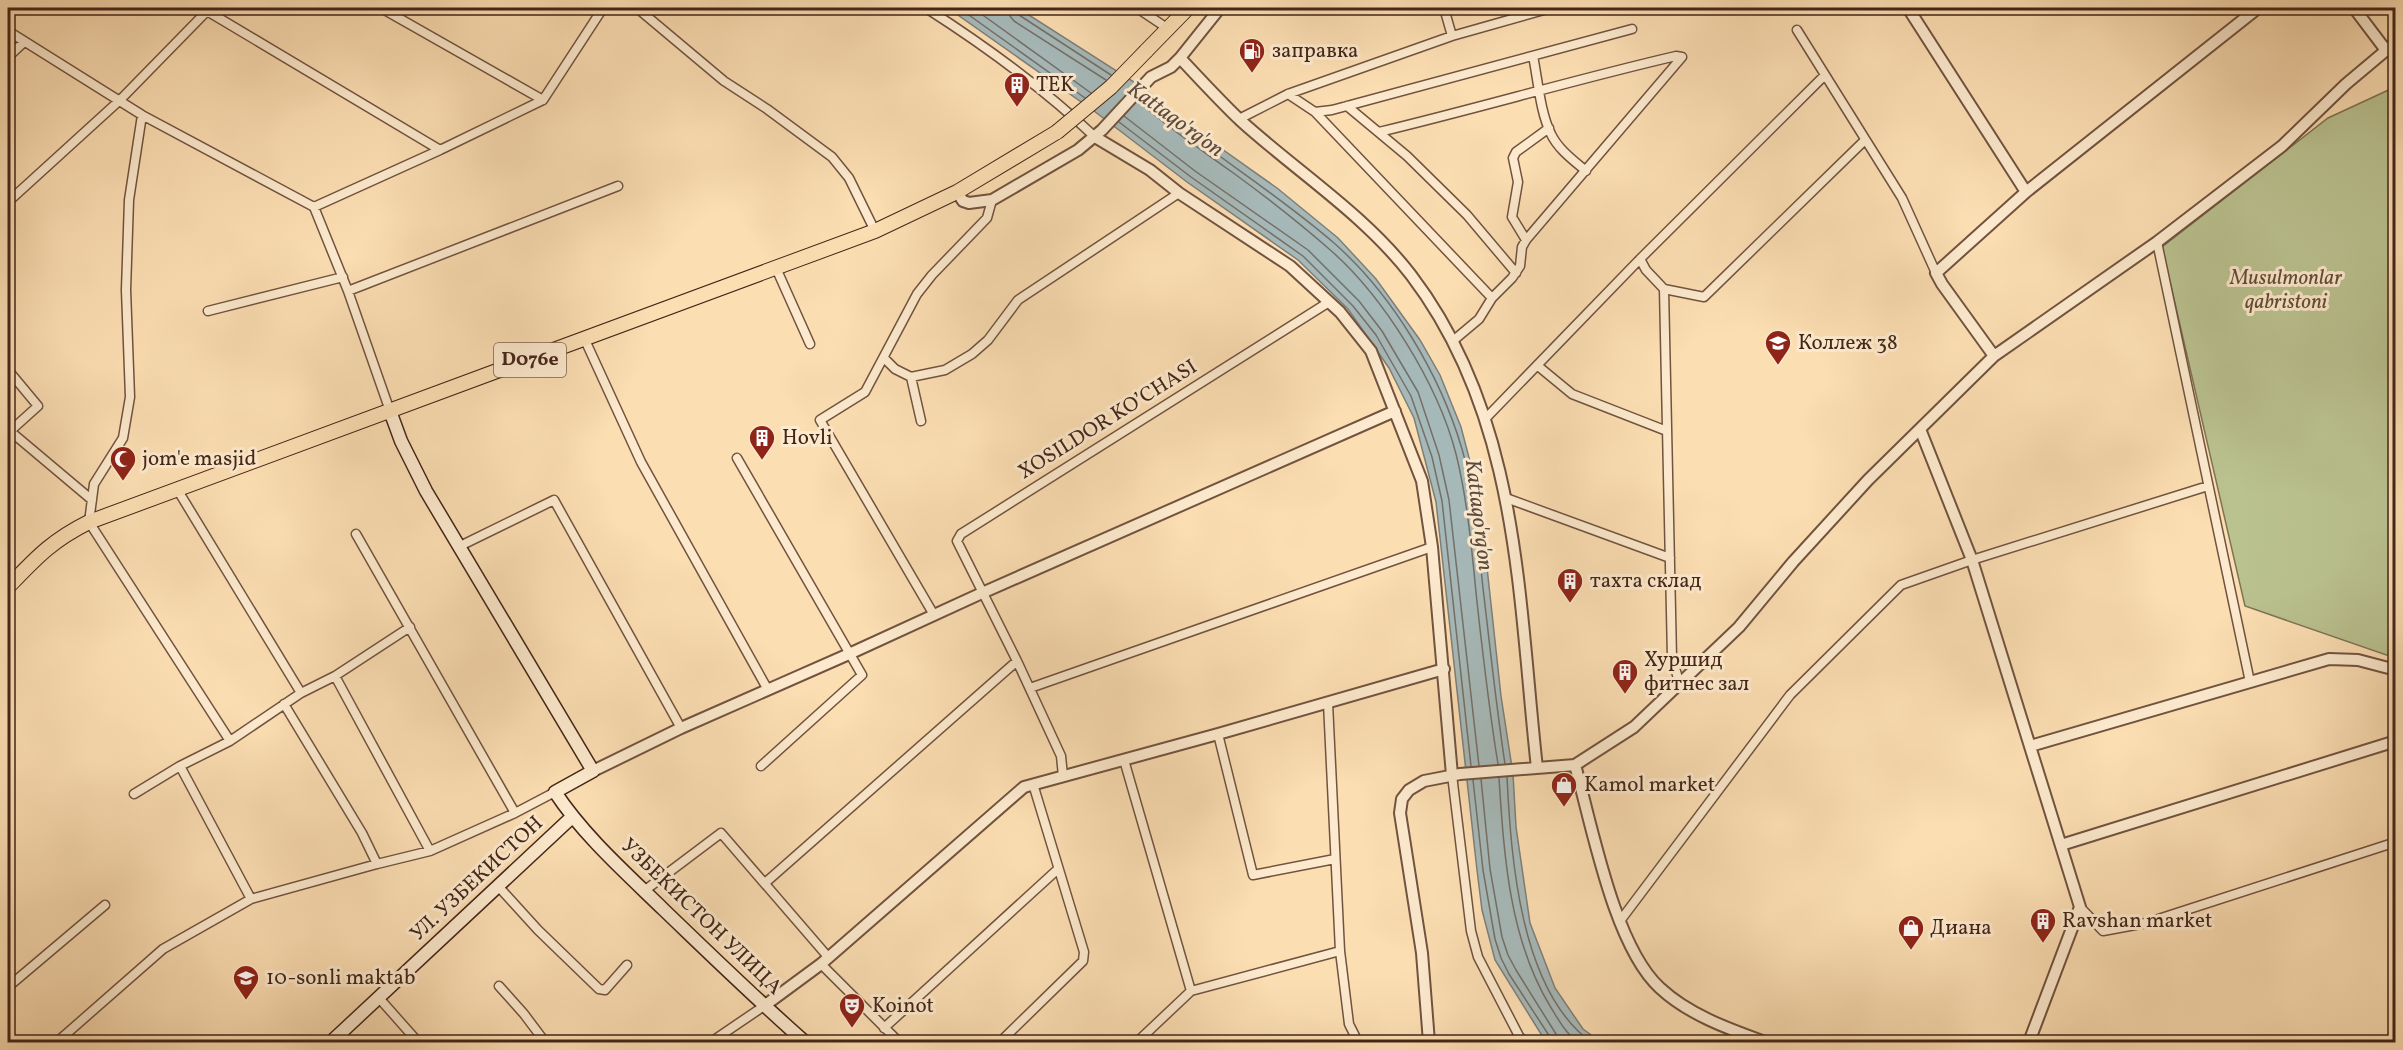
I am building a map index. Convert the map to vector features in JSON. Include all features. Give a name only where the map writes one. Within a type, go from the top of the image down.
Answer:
[{"type":"main road","name":"D076e","points":[[8,587],[45,549],[62,536],[89,522],[875,231],[957,192],[1057,132],[1111,87],[1188,8]]},
{"type":"main road","points":[[390,411],[411,461],[458,547],[593,771],[555,792]]},
{"type":"main road","name":"УЗБЕКИСТОН УЛИЦА","points":[[555,792],[572,817],[644,891],[805,1042]]},
{"type":"main road","name":"УЛ. УЗБЕКИСТОН","points":[[331,1042],[572,817]]},
{"type":"street","points":[[381,8],[543,100]]},
{"type":"street","points":[[314,207],[543,100],[603,8]]},
{"type":"street","points":[[637,8],[724,81],[767,109],[832,157],[849,178],[875,231]]},
{"type":"street","points":[[926,8],[996,53],[1109,143],[1150,170],[1179,193],[1290,266],[1329,302],[1371,351],[1422,481],[1432,547],[1470,921],[1478,957],[1524,1042]]},
{"type":"street","points":[[1137,8],[1167,28]]},
{"type":"street","points":[[957,192],[963,201],[969,203],[992,200],[1052,167],[1099,133],[1146,82],[1171,67],[1220,8]]},
{"type":"street","points":[[1444,8],[1452,36]]},
{"type":"street","points":[[1239,119],[1288,94],[1452,36],[1551,8]]},
{"type":"street","points":[[1908,8],[2026,192]]},
{"type":"street","points":[[1936,273],[2026,192],[2258,8]]},
{"type":"street","points":[[2354,8],[2385,49]]},
{"type":"street","points":[[8,201],[120,100],[207,9],[440,150]]},
{"type":"street","points":[[1315,112],[1347,106],[1632,29]]},
{"type":"street","points":[[1797,30],[1902,198],[1942,284],[1994,356]]},
{"type":"street","points":[[8,31],[142,115],[314,207],[343,277],[390,411]]},
{"type":"street","points":[[8,57],[24,42]]},
{"type":"street","points":[[1429,1042],[1422,953],[1400,813],[1402,799],[1409,790],[1424,782],[1456,775],[1575,765],[1634,727],[1739,627],[1868,480],[1994,356],[2157,242],[2282,146],[2385,49],[2396,42]]},
{"type":"street","points":[[1533,56],[1549,128],[1562,150],[1586,171]]},
{"type":"street","points":[[1379,132],[1541,91],[1617,69],[1676,56],[1682,57],[1526,240],[1522,247],[1520,266],[1515,273],[1492,298],[1479,319],[1454,340]]},
{"type":"street","points":[[1180,58],[1239,119],[1369,229],[1410,274],[1454,340],[1468,369],[1486,418],[1506,498],[1523,613],[1537,768]]},
{"type":"street","points":[[1486,418],[1640,259],[1825,75]]},
{"type":"street","points":[[1288,94],[1315,112],[1492,298]]},
{"type":"street","points":[[1347,106],[1379,132],[1467,214],[1515,273]]},
{"type":"street","points":[[142,115],[129,200],[126,290],[130,397],[123,438],[94,484],[89,522],[230,741]]},
{"type":"street","points":[[1526,240],[1512,217],[1518,182],[1513,158],[1516,152],[1549,128]]},
{"type":"street","points":[[1664,289],[1704,297],[1865,140]]},
{"type":"street","points":[[348,291],[618,186]]},
{"type":"street","points":[[884,358],[895,369],[911,377],[945,370],[972,354],[988,340],[1018,300],[1179,193]]},
{"type":"street","points":[[934,615],[820,420],[865,392],[917,294],[932,275],[987,218],[992,200]]},
{"type":"street","points":[[2157,242],[2250,682]]},
{"type":"street","points":[[1640,259],[1664,289],[1672,658],[1680,685]]},
{"type":"street","points":[[776,268],[810,344]]},
{"type":"street","points":[[208,311],[343,277]]},
{"type":"street","name":"XOSILDOR KO’CHASI","points":[[982,592],[957,541],[961,534],[1329,302]]},
{"type":"street","points":[[585,340],[641,462],[768,690]]},
{"type":"street","points":[[1538,366],[1572,394],[1667,431]]},
{"type":"street","points":[[8,370],[38,406],[9,432],[92,500]]},
{"type":"street","points":[[911,377],[921,422]]},
{"type":"street","points":[[593,771],[681,728],[982,592],[1395,411]]},
{"type":"street","points":[[1920,429],[1972,560],[2080,907],[2103,931],[2146,922],[2396,842]]},
{"type":"street","points":[[737,458],[862,675],[761,765]]},
{"type":"street","points":[[1620,921],[1790,695],[1901,585],[1972,560],[2208,486]]},
{"type":"street","points":[[177,489],[301,693]]},
{"type":"street","points":[[1506,498],[1670,558]]},
{"type":"street","points":[[458,547],[554,500],[681,728]]},
{"type":"street","points":[[356,534],[515,813]]},
{"type":"street","points":[[1030,688],[1432,547]]},
{"type":"street","points":[[982,592],[1061,756],[1063,776]]},
{"type":"street","points":[[134,794],[180,766],[230,741],[301,693],[410,627]]},
{"type":"street","points":[[2030,746],[2330,659],[2358,660],[2396,670]]},
{"type":"street","points":[[765,883],[1017,661]]},
{"type":"street","points":[[711,1042],[825,961],[1024,787],[1444,669]]},
{"type":"street","points":[[334,675],[430,851]]},
{"type":"street","points":[[1328,703],[1340,951],[1349,1024],[1358,1042]]},
{"type":"street","points":[[284,704],[362,834],[377,864]]},
{"type":"street","points":[[1218,734],[1253,875],[1335,859]]},
{"type":"street","points":[[2061,845],[2396,741]]},
{"type":"street","points":[[1124,760],[1191,991]]},
{"type":"street","points":[[1575,765],[1614,906],[1637,960],[1660,988],[1695,1012],[1736,1032],[1765,1042]]},
{"type":"street","points":[[180,766],[251,899]]},
{"type":"street","points":[[999,1042],[1083,961],[1084,952],[1033,784]]},
{"type":"street","points":[[57,1042],[163,950],[251,899],[430,851],[515,813],[555,792]]},
{"type":"street","points":[[644,891],[721,833],[765,883],[825,961],[899,1042]]},
{"type":"street","points":[[884,1028],[1058,869]]},
{"type":"street","points":[[498,886],[538,930],[599,989],[605,990],[609,987],[627,965]]},
{"type":"street","points":[[8,987],[105,905]]},
{"type":"street","points":[[2029,1042],[2080,907]]},
{"type":"street","points":[[1137,1042],[1191,991],[1340,951]]},
{"type":"street","points":[[499,986],[545,1042]]},
{"type":"street","points":[[379,998],[418,1042]]},
{"type":"green space","name":"Musulmonlar qabristoni","points":[[2395,87],[2395,658],[2245,606],[2162,247],[2328,118]]},
{"type":"water","name":"Kattaqo'rg'on","points":[[948,8],[1018,8],[1145,89],[1188,125],[1277,188],[1338,238],[1376,279],[1420,340],[1440,375],[1461,427],[1473,473],[1485,549],[1501,696],[1513,774],[1516,827],[1530,923],[1555,988],[1583,1029],[1601,1042],[1546,1042],[1495,960],[1482,910],[1436,502],[1414,418],[1389,368],[1348,309],[1298,260]]},
{"type":"place","name":"заправка","points":[[1252,74]]},
{"type":"place","name":"TEK","points":[[1017,108]]},
{"type":"place","name":"Коллеж 38","points":[[1778,366]]},
{"type":"place","name":"Hovli","points":[[762,461]]},
{"type":"place","name":"jom'e masjid","points":[[123,482]]},
{"type":"place","name":"тахта склад","points":[[1570,604]]},
{"type":"place","name":"Хуршид фитнес зал","points":[[1625,695]]},
{"type":"place","name":"Kamol market","points":[[1564,808]]},
{"type":"place","name":"Ravshan market","points":[[2043,944]]},
{"type":"place","name":"Диана","points":[[1911,951]]},
{"type":"place","name":"10-sonli maktab","points":[[246,1001]]},
{"type":"place","name":"Koinot","points":[[852,1029]]}]
